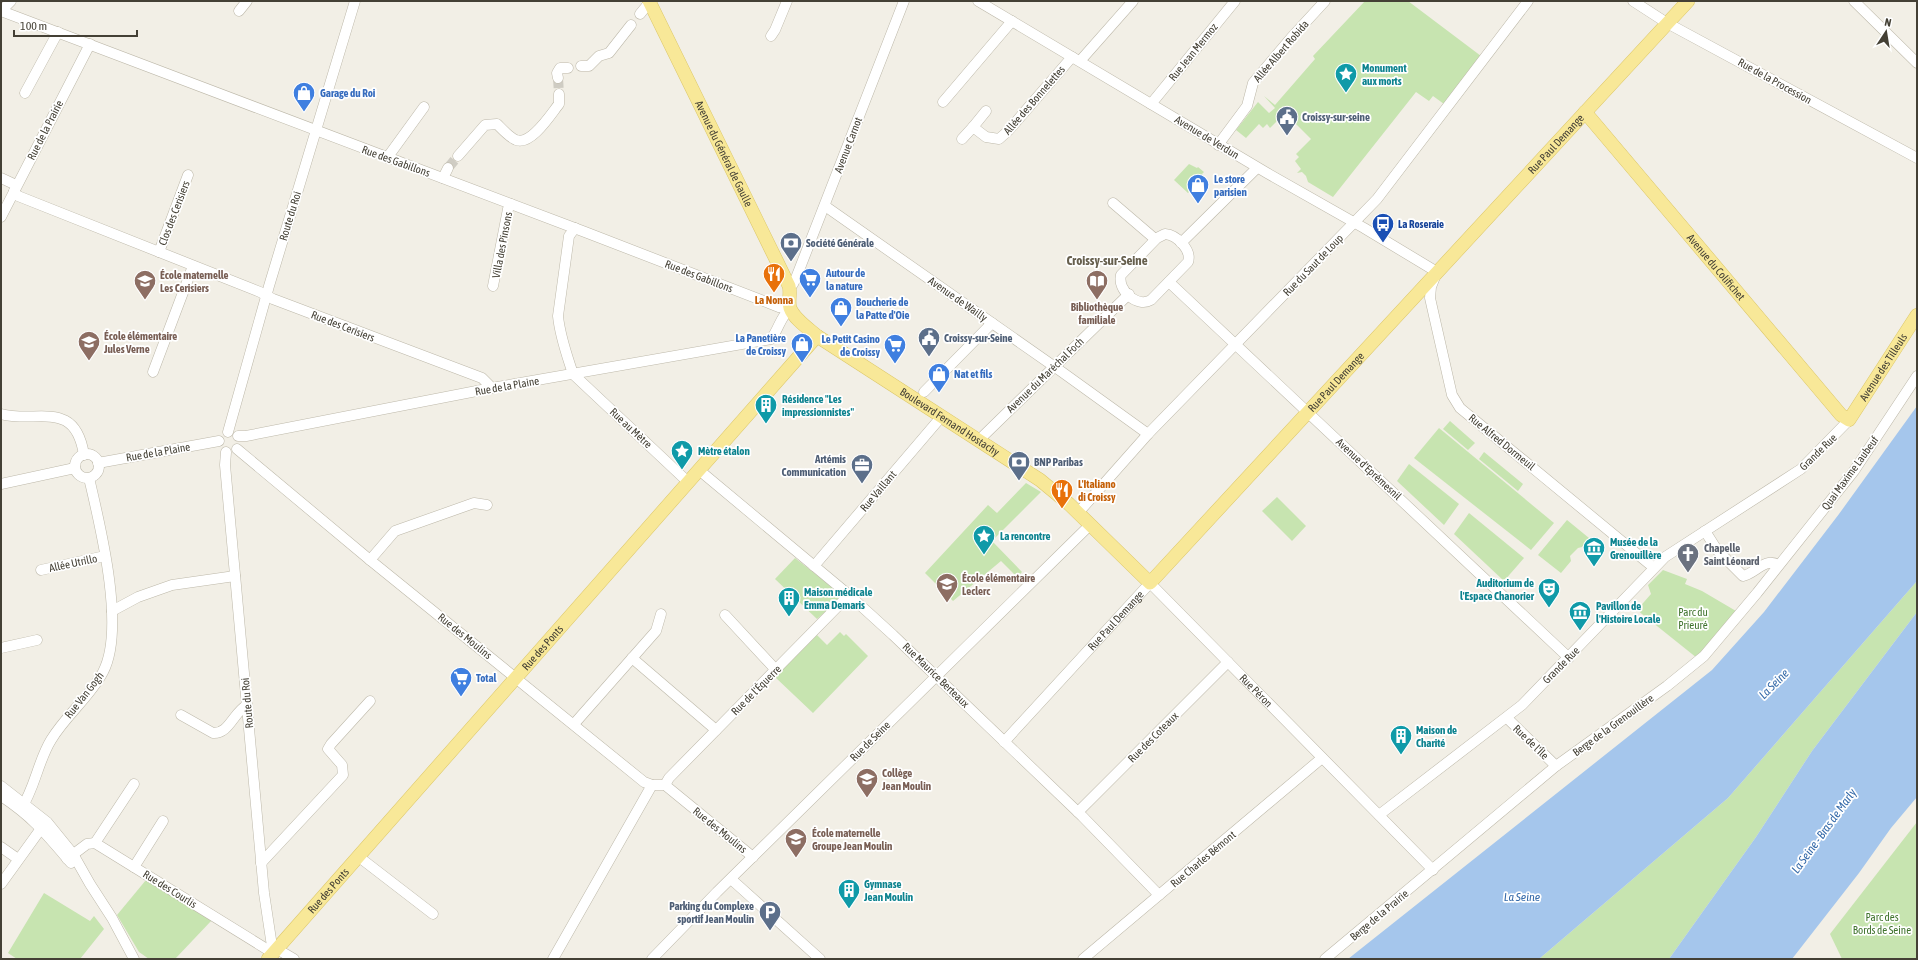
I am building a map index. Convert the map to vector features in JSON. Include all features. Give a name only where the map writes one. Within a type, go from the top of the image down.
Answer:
[{"type":"main road","name":"Rue Paul Demange","points":[[1150,584],[1688,1]]},
{"type":"main road","name":"Avenue du Général de Gaulle","points":[[649,2],[789,286],[790,309]]},
{"type":"main road","name":"Avenue du Colifichet","points":[[1586,112],[1841,415],[1849,420]]},
{"type":"main road","name":"Boulevard Fernand Hostachy","points":[[790,309],[817,336],[1040,480],[1078,513]]},
{"type":"main road","name":"Avenue des Tilleuls","points":[[1849,420],[1917,315]]},
{"type":"main road","name":"Rue des Ponts","points":[[272,954],[817,336]]},
{"type":"main road","name":"Rue Péron","points":[[1078,513],[1150,584]]},
{"type":"street","points":[[1,11],[11,1]]},
{"type":"street","points":[[239,11],[247,1]]},
{"type":"street","name":"Route du Roi","points":[[219,441],[222,435],[228,432],[266,295],[355,1]]},
{"type":"street","points":[[771,36],[787,1]]},
{"type":"street","name":"Avenue Carnot","points":[[789,286],[793,284],[796,278],[904,1]]},
{"type":"street","name":"Avenue de Verdun","points":[[978,1],[1218,145],[1348,220],[1354,222],[1437,272]]},
{"type":"street","points":[[1076,59],[1133,1]]},
{"type":"street","name":"Rue Jean Mermoz","points":[[1151,104],[1235,1]]},
{"type":"street","name":"Allée Albert Robida","points":[[1218,145],[1247,106],[1253,84],[1291,38],[1325,1]]},
{"type":"street","name":"Rue du Saut de Loup","points":[[1078,513],[1148,434],[1377,199],[1528,1]]},
{"type":"street","name":"Rue de la Procession","points":[[1633,1],[1667,23],[1917,158]]},
{"type":"street","points":[[1854,1],[1917,62]]},
{"type":"street","points":[[640,14],[649,2]]},
{"type":"street","name":"Rue des Gabillons","points":[[1,11],[779,307],[790,309]]},
{"type":"street","points":[[943,102],[1012,21]]},
{"type":"street","points":[[581,66],[588,66],[599,56],[609,52],[631,25]]},
{"type":"street","points":[[25,93],[58,32]]},
{"type":"street","name":"Rue de la Prairie","points":[[1,217],[90,44]]},
{"type":"street","name":"Allée des Bonnelettes","points":[[973,127],[986,137],[999,138],[1008,131],[1076,59]]},
{"type":"street","points":[[558,78],[557,73],[560,68],[568,68]]},
{"type":"street","points":[[458,156],[485,125],[496,124],[516,140],[523,141],[531,138],[560,104],[559,94]]},
{"type":"street","points":[[387,158],[424,107]]},
{"type":"street","points":[[962,139],[986,110]]},
{"type":"street","points":[[443,178],[448,168]]},
{"type":"street","points":[[1181,243],[1257,168]]},
{"type":"street","name":"Clos des Cerisiers","points":[[159,252],[188,175]]},
{"type":"street","name":"Rue des Cerisiers","points":[[1,178],[15,188],[18,196],[349,329],[482,378],[492,388]]},
{"type":"street","points":[[1111,202],[1155,239]]},
{"type":"street","name":"Villa des Pinsons","points":[[493,286],[508,209],[511,204]]},
{"type":"street","name":"Avenue de Wailly","points":[[825,206],[1054,366],[1148,434]]},
{"type":"street","points":[[573,374],[567,359],[559,328],[558,316],[569,236],[574,228]]},
{"type":"street","points":[[1163,234],[1169,234],[1181,243],[1188,253],[1188,260],[1169,282],[1146,302],[1137,302],[1128,294],[1121,284],[1121,275],[1155,239],[1163,234]]},
{"type":"street","points":[[153,372],[193,266]]},
{"type":"street","name":"Rue Alfred Dormeuil","points":[[1437,272],[1431,287],[1430,298],[1455,402],[1460,408],[1653,567]]},
{"type":"street","name":"Avenue d'Eprémesnil","points":[[1169,282],[1568,658]]},
{"type":"street","name":"Avenue du Maréchal Foch","points":[[979,440],[1128,294]]},
{"type":"street","name":"Rue de la Plaine","points":[[238,436],[246,436],[492,388],[771,339],[775,334],[781,318],[790,309]]},
{"type":"street","points":[[924,392],[992,323]]},
{"type":"street","name":"Rue au Mètre","points":[[573,374],[688,482]]},
{"type":"street","name":"Quai Maxime Laubeuf","points":[[1778,565],[1854,471],[1917,376]]},
{"type":"street","points":[[1,414],[17,417],[49,416],[65,421],[76,431],[84,455]]},
{"type":"street","name":"Rue Vaillant","points":[[814,566],[942,416]]},
{"type":"street","name":"Grande Rue","points":[[1379,815],[1507,718],[1568,658],[1653,567],[1693,538],[1801,469],[1849,420]]},
{"type":"street","points":[[219,441],[221,449],[226,452],[232,452],[237,449],[240,443],[238,436],[228,432]]},
{"type":"street","name":"Rue de la Plaine","points":[[98,463],[219,441]]},
{"type":"street","name":"Rue des Moulins","points":[[237,449],[370,560],[644,782],[652,785]]},
{"type":"street","name":"Route du Roi","points":[[226,452],[225,465],[261,863],[272,954]]},
{"type":"street","points":[[84,455],[94,457],[98,463],[95,474],[89,478],[79,474],[76,468],[76,461],[84,455]]},
{"type":"street","points":[[1,484],[76,468]]},
{"type":"street","name":"Rue Maurice Berteaux","points":[[699,470],[850,595],[936,675],[1078,812],[1159,895]]},
{"type":"street","name":"Rue Van Gogh","points":[[23,806],[41,756],[64,720],[98,681],[107,664],[112,641],[112,611],[105,556],[89,478]]},
{"type":"street","points":[[370,560],[395,530],[474,503],[487,505]]},
{"type":"street","name":"Rue de Seine","points":[[652,959],[936,675],[1090,525]]},
{"type":"street","points":[[1705,531],[1717,550],[1743,576],[1766,563],[1774,562],[1778,565]]},
{"type":"street","name":"Allée Utrillo","points":[[41,570],[105,556]]},
{"type":"street","name":"Berge de la Grenouillère","points":[[1433,870],[1556,766],[1667,686],[1704,656],[1778,565]]},
{"type":"street","points":[[112,611],[138,598],[172,585],[235,576]]},
{"type":"street","name":"Rue Péron","points":[[1150,584],[1433,870]]},
{"type":"street","name":"Rue Paul Demange","points":[[1004,742],[1150,584]]},
{"type":"street","name":"Rue de l'Équerre","points":[[665,785],[669,778],[850,595]]},
{"type":"street","points":[[574,724],[656,631],[661,614]]},
{"type":"street","points":[[724,615],[776,670]]},
{"type":"street","points":[[1,648],[38,640]]},
{"type":"street","points":[[632,658],[716,730]]},
{"type":"street","name":"Rue des Coteaux","points":[[1078,812],[1228,662]]},
{"type":"street","points":[[261,863],[343,775],[342,765],[328,749],[370,701]]},
{"type":"street","points":[[181,715],[213,733],[218,733],[225,730],[239,710],[247,705]]},
{"type":"street","name":"Rue de l'Île","points":[[1507,718],[1556,766]]},
{"type":"street","name":"Rue Charles Bémont","points":[[1083,959],[1322,758]]},
{"type":"street","points":[[70,856],[87,844],[95,843],[134,784]]},
{"type":"street","points":[[553,959],[652,785],[665,785]]},
{"type":"street","name":"Rue des Moulins","points":[[665,785],[753,857]]},
{"type":"street","points":[[1,786],[44,824],[70,856],[112,918],[134,959]]},
{"type":"street","points":[[1,796],[23,806]]},
{"type":"street","points":[[134,868],[163,821]]},
{"type":"street","points":[[1,884],[44,824]]},
{"type":"street","name":"Rue des Courlis","points":[[95,843],[272,954],[294,959]]},
{"type":"street","points":[[1,847],[18,859]]},
{"type":"street","points":[[359,856],[433,914]]},
{"type":"street","name":"Berge de la Prairie","points":[[1325,959],[1433,870]]},
{"type":"street","points":[[731,879],[816,956]]},
{"type":"green space","points":[[1365,1],[1408,1],[1481,56],[1444,104],[1433,96],[1429,101],[1416,92],[1333,197],[1308,182],[1306,176],[1302,172],[1297,173],[1301,169],[1295,161],[1299,157],[1296,154],[1311,139],[1285,113],[1270,128],[1267,124],[1263,128],[1259,124],[1246,138],[1236,130],[1258,102],[1269,113],[1275,108],[1264,96],[1275,105],[1315,59],[1313,56]]},
{"type":"green space","points":[[1189,164],[1197,168],[1198,167],[1204,172],[1202,174],[1205,177],[1188,193],[1174,180]]},
{"type":"green space","points":[[1450,421],[1475,443],[1468,450],[1443,429]]},
{"type":"green space","points":[[1439,428],[1554,523],[1531,550],[1414,458]]},
{"type":"green space","points":[[1484,452],[1523,484],[1518,491],[1479,459]]},
{"type":"green space","points":[[1409,464],[1459,504],[1444,525],[1397,481]]},
{"type":"green space","points":[[1026,483],[1041,492],[992,541],[1022,572],[1017,577],[1001,561],[953,601],[925,573],[988,505],[997,513]]},
{"type":"green space","points":[[1277,497],[1306,526],[1292,541],[1262,511]]},
{"type":"green space","points":[[1469,513],[1524,558],[1504,581],[1454,534]]},
{"type":"green space","points":[[1567,520],[1589,538],[1582,547],[1578,548],[1570,556],[1571,561],[1561,573],[1538,555]]},
{"type":"green space","points":[[795,558],[841,594],[835,603],[817,619],[775,579]]},
{"type":"green space","name":"Parc du Prieuré","points":[[1663,570],[1687,579],[1685,584],[1702,591],[1736,611],[1697,658],[1637,610],[1651,594],[1648,585]]},
{"type":"green space","points":[[1917,581],[1917,612],[1812,751],[1756,837],[1669,959],[1539,959],[1728,798]]},
{"type":"green space","points":[[840,632],[844,636],[846,634],[868,656],[813,713],[775,677],[817,635],[827,645]]},
{"type":"green space","name":"Parc des Bords de Seine","points":[[1917,822],[1917,959],[1842,959],[1830,934]]},
{"type":"green space","points":[[146,880],[212,920],[175,959],[149,959],[139,952],[117,915]]},
{"type":"green space","points":[[44,893],[90,921],[94,916],[104,929],[80,959],[17,959],[8,953]]},
{"type":"water","name":"La Seine","points":[[1917,406],[1917,581],[1728,798],[1539,959],[1348,959],[1712,670],[1764,612],[1839,514]]},
{"type":"water","name":"La Seine - Bras de Marly","points":[[1917,612],[1917,797],[1891,828],[1859,873],[1792,959],[1669,959],[1756,837],[1812,751]]},
{"type":"tunnel","points":[[558,78],[559,94]]},
{"type":"tunnel","points":[[448,168],[458,156]]},
{"type":"place","name":"Monument aux morts","points":[[1346,94]]},
{"type":"place","name":"Garage du Roi","points":[[304,112]]},
{"type":"place","name":"Croissy-sur-seine","points":[[1287,136]]},
{"type":"place","name":"Le store parisien","points":[[1198,204]]},
{"type":"place","name":"La Roseraie","points":[[1383,244]]},
{"type":"place","name":"Société Générale","points":[[791,262]]},
{"type":"place","name":"La Nonna","points":[[774,294]]},
{"type":"place","name":"Autour de la nature","points":[[810,298]]},
{"type":"place","name":"École maternelle Les Cerisiers","points":[[145,300]]},
{"type":"place","name":"Bibliothèque familiale","points":[[1097,300]]},
{"type":"place","name":"Boucherie de la Patte d'Oie","points":[[841,328]]},
{"type":"place","name":"Croissy-sur-Seine","points":[[929,358]]},
{"type":"place","name":"École élémentaire Jules Verne","points":[[89,362]]},
{"type":"place","name":"La Panetière de Croissy","points":[[802,364]]},
{"type":"place","name":"Le Petit Casino de Croissy","points":[[895,364]]},
{"type":"place","name":"Nat et fils","points":[[939,394]]},
{"type":"place","name":"Résidence \"Les impressionnistes\"","points":[[766,424]]},
{"type":"place","name":"Mètre étalon","points":[[682,470]]},
{"type":"place","name":"BNP Paribas","points":[[1019,482]]},
{"type":"place","name":"Artémis Communication","points":[[862,484]]},
{"type":"place","name":"L'Italiano di Croissy","points":[[1062,510]]},
{"type":"place","name":"La rencontre","points":[[984,556]]},
{"type":"place","name":"Musée de la Grenouillère","points":[[1594,568]]},
{"type":"place","name":"Chapelle Saint Léonard","points":[[1688,574]]},
{"type":"place","name":"École élémentaire Leclerc","points":[[947,604]]},
{"type":"place","name":"Auditorium de l'Espace Chanorier","points":[[1549,608]]},
{"type":"place","name":"Maison médicale Emma Demaris","points":[[789,618]]},
{"type":"place","name":"Pavillon de l'Histoire Locale","points":[[1580,632]]},
{"type":"place","name":"Total","points":[[461,698]]},
{"type":"place","name":"Maison de Charité","points":[[1401,756]]},
{"type":"place","name":"Collège Jean Moulin","points":[[867,798]]},
{"type":"place","name":"École maternelle Groupe Jean Moulin","points":[[796,858]]},
{"type":"place","name":"Gymnase Jean Moulin","points":[[849,910]]},
{"type":"place","name":"Parking du Complexe sportif Jean Moulin","points":[[770,932]]},
{"type":"district","name":"Croissy-sur-Seine","points":[[1107,260]]}]
